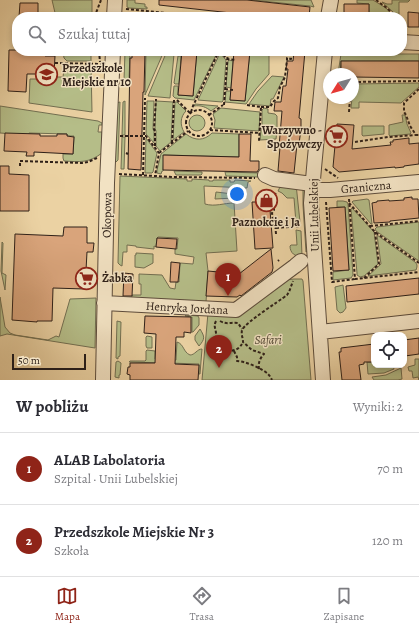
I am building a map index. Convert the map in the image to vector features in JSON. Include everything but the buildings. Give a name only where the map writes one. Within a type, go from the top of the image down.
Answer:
[{"type":"street","points":[[329,12],[331,0]]},
{"type":"street","points":[[407,42],[419,43]]},
{"type":"street","name":"Okopowa","points":[[103,380],[107,183],[113,56]]},
{"type":"street","name":"Unii Lubelskiej","points":[[323,380],[313,236],[312,187],[325,56]]},
{"type":"street","name":"Graniczna","points":[[265,175],[274,179],[330,190],[419,182]]},
{"type":"street","name":"Henryka Jordana","points":[[104,303],[236,310],[297,264]]},
{"type":"street","points":[[320,332],[419,321]]},
{"type":"path","points":[[96,12],[101,0]]},
{"type":"path","points":[[376,0],[391,12]]},
{"type":"path","points":[[118,9],[151,12]]},
{"type":"path","points":[[99,56],[101,65]]},
{"type":"path","points":[[191,112],[202,110],[209,115],[212,122],[210,130],[204,135],[193,135],[188,131],[186,120],[218,56]]},
{"type":"path","points":[[224,56],[227,59],[236,60]]},
{"type":"path","points":[[209,115],[224,105],[227,56]]},
{"type":"path","points":[[247,105],[270,108],[274,101],[278,98],[280,87],[285,77],[286,60],[287,58],[291,59],[291,56]]},
{"type":"path","points":[[54,62],[101,65],[108,64]]},
{"type":"path","points":[[359,82],[419,81]]},
{"type":"path","points":[[225,89],[233,90]]},
{"type":"path","points":[[418,135],[410,126],[404,112],[404,103],[419,89]]},
{"type":"path","points":[[143,175],[145,98]]},
{"type":"path","points":[[155,147],[154,129],[156,99]]},
{"type":"path","points":[[172,143],[176,100],[191,112]]},
{"type":"path","points":[[349,112],[350,104]]},
{"type":"path","points":[[259,141],[261,107]]},
{"type":"path","points":[[260,128],[280,129]]},
{"type":"path","points":[[210,130],[260,133]]},
{"type":"path","points":[[155,176],[159,153],[188,131]]},
{"type":"path","points":[[355,142],[388,137],[418,135]]},
{"type":"path","points":[[120,136],[146,136],[159,153]]},
{"type":"path","points":[[20,166],[20,161],[82,163],[98,157]]},
{"type":"path","points":[[325,169],[338,178]]},
{"type":"path","points":[[118,179],[118,174],[258,178],[265,175]]},
{"type":"path","points":[[276,234],[275,222],[273,220],[272,213],[275,203],[274,197],[277,190]]},
{"type":"path","points":[[348,198],[355,279]]},
{"type":"path","points":[[326,201],[332,282],[419,272]]},
{"type":"path","points":[[349,203],[375,232],[419,263]]},
{"type":"path","points":[[370,226],[419,221]]},
{"type":"path","points":[[275,228],[302,226]]},
{"type":"path","points":[[364,278],[379,264],[375,232]]},
{"type":"path","points":[[259,369],[259,362],[264,354],[251,349],[243,342],[241,335],[242,329],[288,294],[294,281],[297,264]]},
{"type":"path","points":[[218,318],[215,322],[214,328],[216,334],[212,345],[212,351],[215,355],[222,357],[227,352],[234,351],[241,347],[243,342]]},
{"type":"path","points":[[234,351],[237,355],[237,361],[244,362],[259,369],[268,374],[272,380]]},
{"type":"green space","points":[[52,0],[92,0],[92,12],[55,12]]},
{"type":"green space","points":[[127,0],[135,0],[135,3],[145,4],[147,9],[129,8],[127,7]]},
{"type":"green space","points":[[252,0],[311,0],[314,7],[310,6]]},
{"type":"green space","points":[[357,0],[373,0],[390,12],[369,12],[369,4],[357,3]]},
{"type":"green space","points":[[392,0],[410,0],[408,2],[399,2],[399,12],[393,12],[382,2],[392,4]]},
{"type":"green space","points":[[407,54],[419,54],[419,61],[341,61],[340,68],[339,68],[341,56],[407,56]]},
{"type":"green space","points":[[64,56],[91,56],[91,61],[67,61]]},
{"type":"green space","points":[[125,56],[130,56],[129,80],[124,80]]},
{"type":"green space","points":[[146,56],[162,56],[145,95]]},
{"type":"green space","points":[[165,56],[174,56],[170,98],[148,96]]},
{"type":"green space","points":[[178,56],[181,56],[179,84],[175,84],[174,83]]},
{"type":"green space","points":[[197,56],[216,56],[194,100],[175,98],[173,96],[174,86],[178,86],[178,95],[193,96]]},
{"type":"green space","points":[[219,56],[223,56],[226,60],[223,101],[198,100]]},
{"type":"green space","points":[[250,56],[269,56],[269,74],[246,104],[225,102],[226,91],[231,91],[230,100],[245,101]]},
{"type":"green space","points":[[229,60],[233,61],[231,88],[226,87]]},
{"type":"green space","points":[[68,65],[91,66],[92,112],[29,103],[30,79],[63,77],[64,69]]},
{"type":"green space","points":[[272,76],[284,77],[273,99],[271,99],[270,106],[249,104],[258,91]]},
{"type":"green space","points":[[419,83],[419,87],[401,103],[359,102],[359,84]]},
{"type":"green space","points":[[125,101],[125,135],[122,135],[123,102]]},
{"type":"green space","points":[[147,101],[154,101],[154,143],[146,134]]},
{"type":"green space","points":[[156,101],[173,102],[171,142],[160,151],[156,146]]},
{"type":"green space","points":[[120,102],[118,160],[114,162],[116,103]]},
{"type":"green space","points":[[175,102],[177,102],[186,111],[181,121],[184,132],[173,140]]},
{"type":"green space","points":[[195,104],[218,106],[211,111],[207,108],[194,106]]},
{"type":"green space","points":[[351,104],[359,104],[359,108],[351,108]]},
{"type":"green space","points":[[0,106],[98,121],[102,123],[102,125],[99,125],[98,132],[102,132],[102,153],[93,159],[84,161],[64,161],[63,154],[73,154],[74,136],[67,136],[67,134],[29,133],[29,135],[0,133]]},
{"type":"green space","points":[[221,108],[260,112],[259,131],[214,128],[215,120],[213,114]]},
{"type":"green space","points":[[264,108],[268,109],[268,113],[275,114],[277,116],[277,128],[262,127],[262,110]]},
{"type":"green space","points":[[197,115],[203,117],[205,123],[203,129],[197,131],[191,129],[189,123],[191,117]]},
{"type":"green space","points":[[402,115],[405,115],[411,133],[390,136],[389,125],[403,122]]},
{"type":"green space","points":[[362,126],[384,126],[384,134],[363,136]]},
{"type":"green space","points":[[261,130],[277,130],[276,139],[260,140]]},
{"type":"green space","points":[[212,133],[239,134],[239,157],[164,155],[163,171],[161,174],[157,173],[161,154],[186,134],[196,139],[203,139]]},
{"type":"green space","points":[[122,137],[125,137],[124,169],[121,169]]},
{"type":"green space","points":[[146,138],[157,153],[152,173],[145,173]]},
{"type":"green space","points":[[174,171],[202,172],[202,174],[176,175]]},
{"type":"green space","points":[[225,172],[259,173],[258,177],[226,176]]},
{"type":"green space","points":[[120,176],[187,179],[187,181],[192,181],[192,179],[209,181],[230,180],[230,182],[234,182],[235,180],[251,181],[248,182],[247,188],[204,186],[205,204],[216,205],[234,203],[237,251],[206,253],[208,271],[206,302],[124,301],[124,297],[141,295],[139,274],[162,275],[170,288],[175,289],[176,282],[179,282],[180,263],[193,264],[194,257],[175,254],[178,238],[158,237],[156,247],[154,246],[154,249],[127,245],[127,252],[123,252],[122,266],[118,263]]},
{"type":"green space","points":[[282,183],[296,184],[299,223],[296,223],[294,198],[287,198],[278,191]]},
{"type":"green space","points":[[303,188],[305,189],[308,250],[306,252],[303,205]]},
{"type":"green space","points":[[216,192],[233,194],[234,198],[215,199]]},
{"type":"green space","points":[[367,199],[369,200],[372,224],[352,202]]},
{"type":"green space","points":[[337,201],[347,202],[348,204],[353,275],[351,278],[333,280],[333,272],[349,270],[345,207],[337,207]]},
{"type":"green space","points":[[352,208],[374,232],[378,264],[364,276],[360,277],[357,275]]},
{"type":"green space","points":[[419,222],[419,261],[375,229],[377,227]]},
{"type":"green space","points":[[296,230],[301,231],[302,256],[292,253],[290,248],[291,245],[297,245]]},
{"type":"green space","points":[[377,235],[415,262],[417,265],[416,270],[368,276],[381,264]]},
{"type":"green space","points":[[2,242],[2,273],[6,275],[5,290],[1,271]]},
{"type":"green space","points":[[136,253],[153,254],[153,263],[144,268],[135,267]]},
{"type":"green space","name":"Safari","points":[[302,279],[303,281],[311,380],[202,380],[208,313],[238,314],[285,280]]},
{"type":"green space","points":[[343,285],[346,308],[340,313],[337,310],[335,287]]},
{"type":"green space","points":[[0,297],[5,327],[10,333],[48,340],[56,336],[59,337],[70,299],[96,298],[95,348],[7,334],[0,336]]},
{"type":"green space","points":[[185,316],[198,316],[199,318],[199,325],[193,332],[192,317]]},
{"type":"green space","points":[[117,321],[121,322],[120,356],[118,359],[116,358]]},
{"type":"green space","points":[[200,329],[204,338],[199,346],[195,340],[195,336]]},
{"type":"green space","points":[[147,336],[152,337],[152,348],[147,348],[146,346]]},
{"type":"green space","points":[[177,342],[181,344],[190,355],[202,349],[200,374],[199,364],[169,363],[169,360],[176,360]]},
{"type":"green space","points":[[147,350],[155,351],[155,359],[163,360],[163,363],[129,362],[145,361]]},
{"type":"green space","points":[[415,359],[419,359],[419,380],[418,377],[413,378],[412,371],[409,371],[408,367],[415,365]]},
{"type":"green space","points":[[118,361],[121,363],[119,378],[115,377],[116,362]]},
{"type":"green space","points":[[367,362],[371,362],[371,368],[394,369],[384,373],[368,374]]},
{"type":"green space","points":[[401,368],[402,379],[374,380],[372,377],[386,375]]},
{"type":"place","name":"Przedszkole Miejskie nr 10","points":[[47,75]]},
{"type":"place","name":"Warzywno - Spożywczy","points":[[337,137]]},
{"type":"place","name":"Paznokcie i Ja","points":[[266,201]]},
{"type":"place","name":"Żabka","points":[[86,278]]},
{"type":"place","name":"ALAB Labolatoria","points":[[228,296]]},
{"type":"place","name":"Przedszkole Miejskie Nr 3","points":[[219,368]]}]
